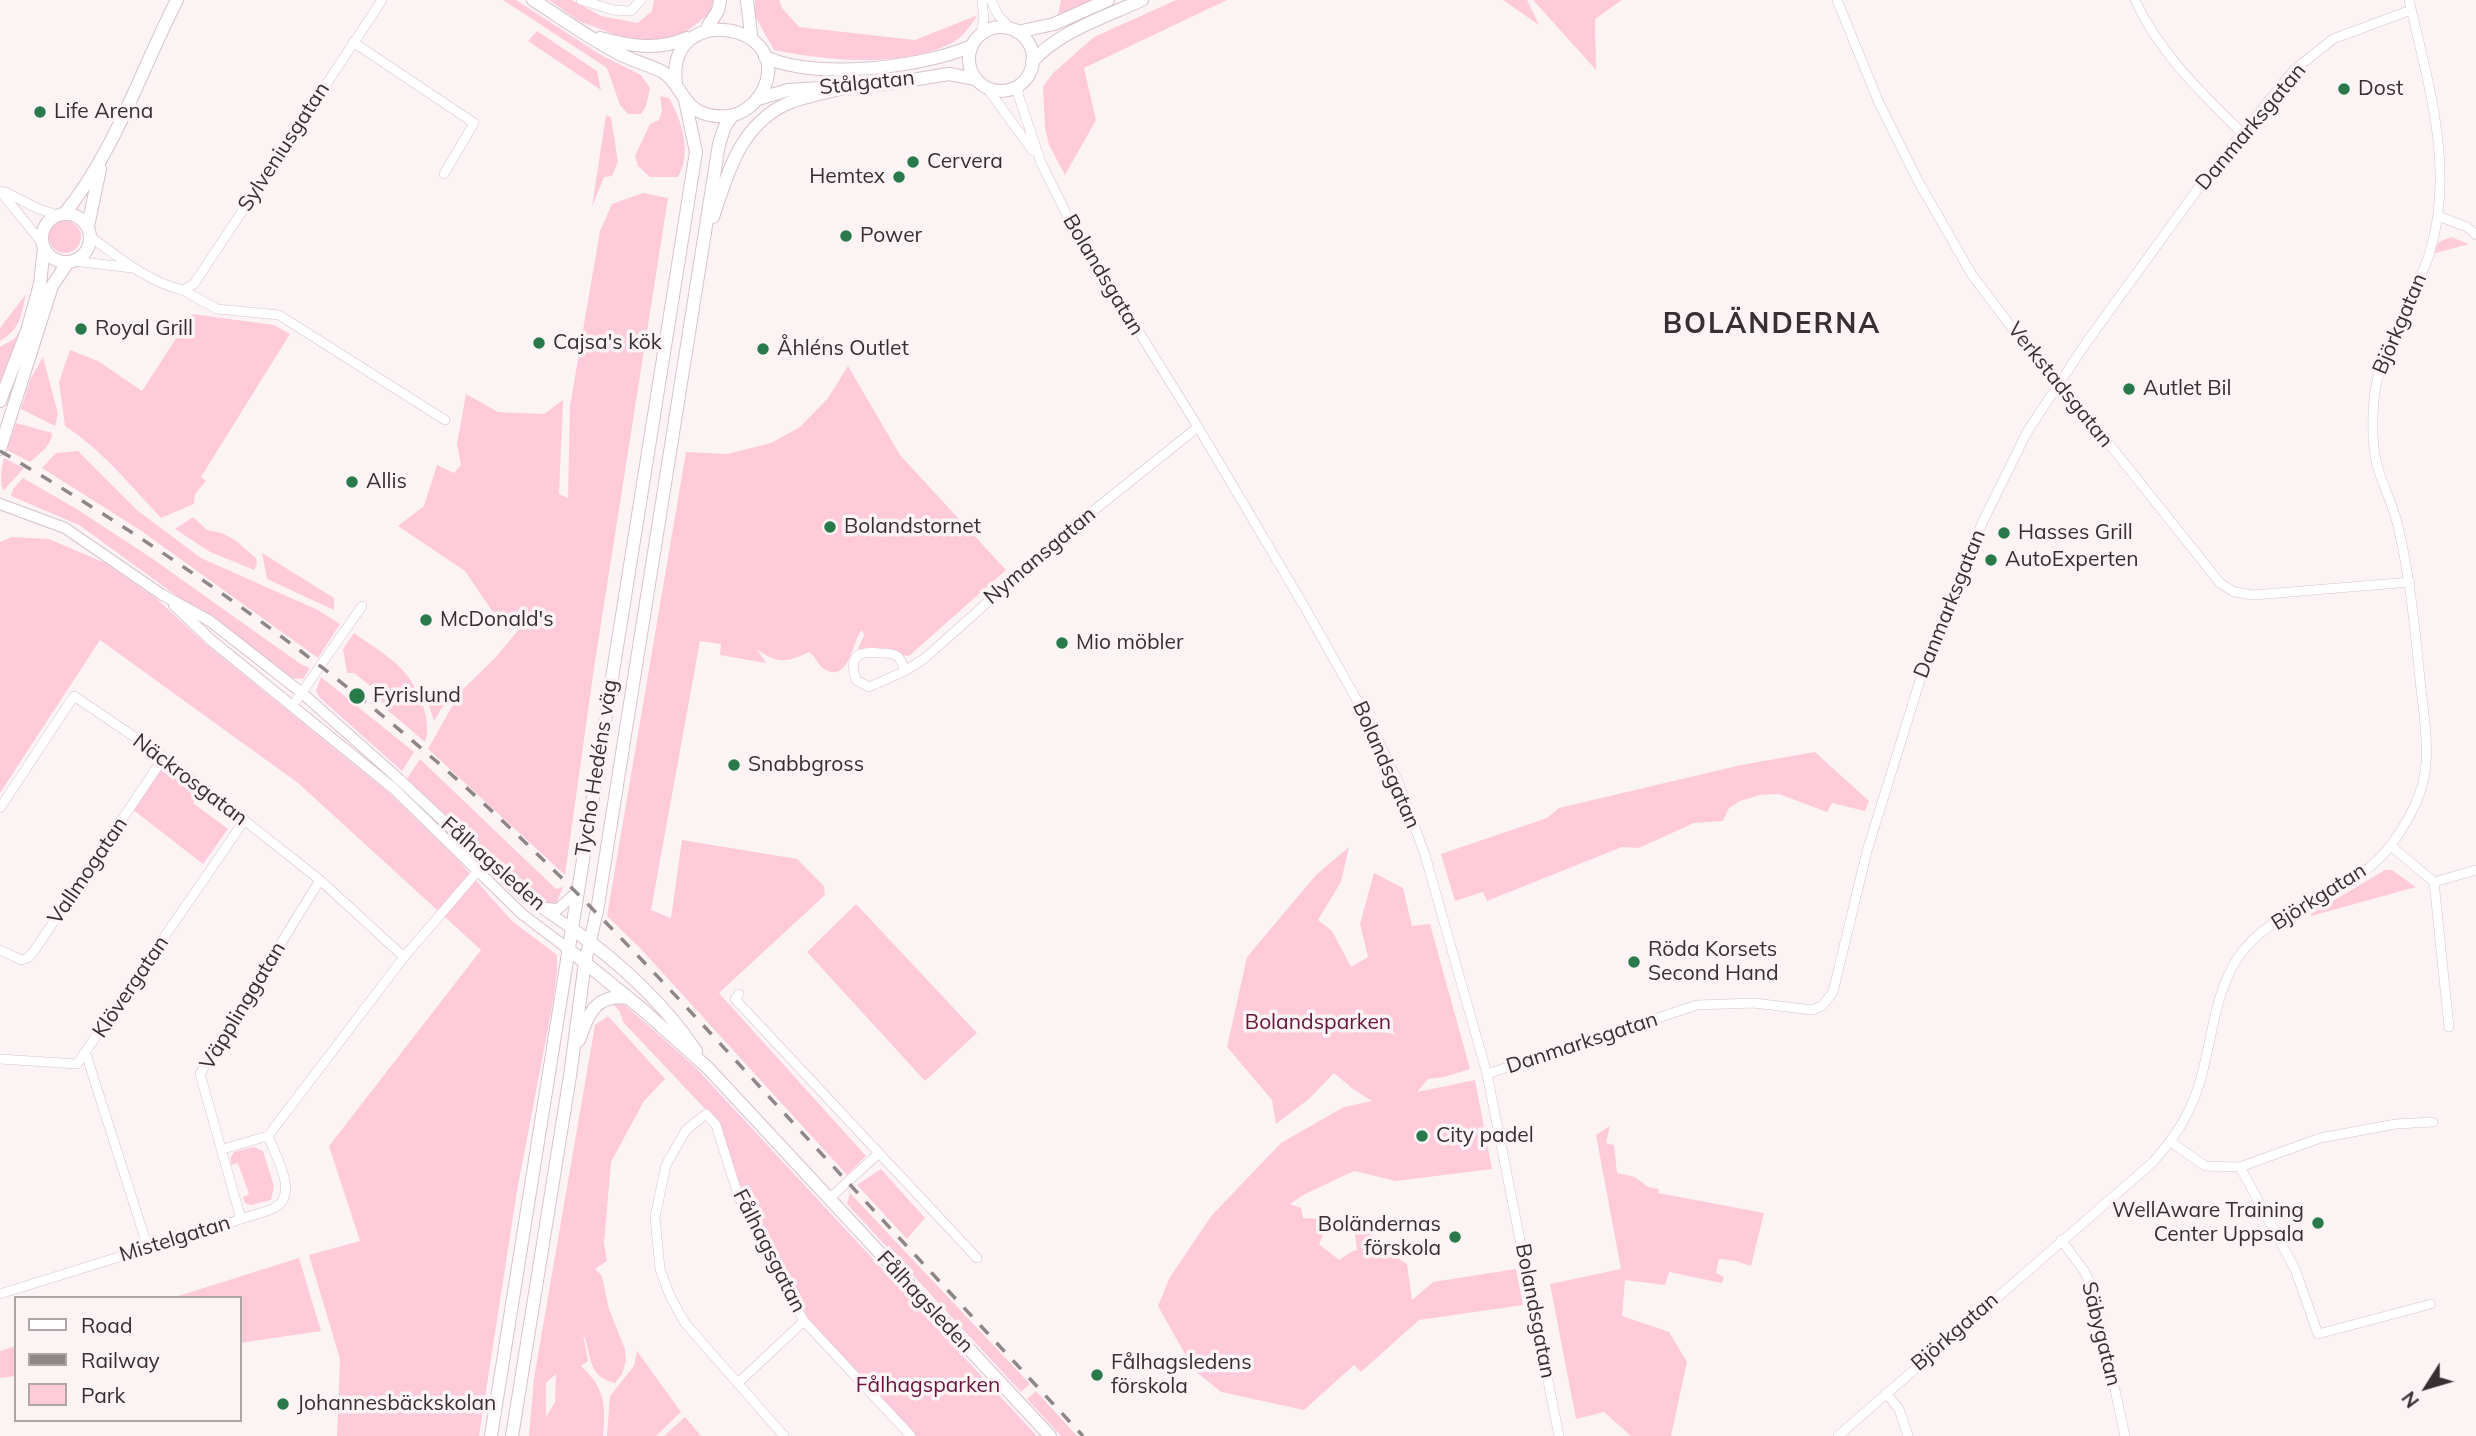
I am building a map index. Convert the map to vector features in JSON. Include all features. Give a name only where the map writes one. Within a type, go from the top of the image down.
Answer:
[{"type":"main road","points":[[0,401],[27,331],[40,284],[43,230],[46,224],[78,197],[103,158],[177,0]]},
{"type":"main road","points":[[533,0],[615,52],[663,72],[676,83],[685,100],[707,115],[733,115],[747,109],[758,99],[765,86],[767,72],[762,49],[751,35],[738,27],[723,24],[708,26],[669,46],[646,47],[590,36]]},
{"type":"main road","points":[[708,26],[718,11],[720,0]]},
{"type":"main road","points":[[747,0],[751,35]]},
{"type":"main road","points":[[1013,30],[1029,44],[1032,62],[1030,72],[1020,86],[1006,91],[987,88],[976,79],[969,63],[972,46],[981,34],[992,29],[1013,30],[1054,24],[1108,0]]},
{"type":"main road","points":[[1032,62],[1044,49],[1062,38],[1142,0]]},
{"type":"main road","points":[[676,83],[676,60],[687,38]]},
{"type":"main road","name":"Stålgatan","points":[[765,57],[778,62],[856,69],[937,58],[972,46]]},
{"type":"main road","name":"Stålgatan","points":[[758,99],[788,90],[887,84],[949,74],[976,79]]},
{"type":"main road","points":[[702,251],[731,163],[742,141],[756,125],[784,105],[847,87]]},
{"type":"main road","name":"Tycho Hedéns väg","points":[[491,1436],[696,152],[685,100]]},
{"type":"main road","name":"Tycho Hedéns väg","points":[[512,1436],[585,962],[599,897],[719,144],[725,126],[733,115]]},
{"type":"main road","points":[[0,449],[52,286],[71,262],[86,252],[103,158]]},
{"type":"main road","points":[[61,214],[77,216],[89,232]]},
{"type":"main road","points":[[43,246],[54,259],[71,262]]},
{"type":"main road","name":"Fålhagsleden","points":[[571,928],[590,941],[654,997],[676,1021],[708,1068]]},
{"type":"main road","name":"Fålhagsleden","points":[[567,948],[629,998],[708,1068],[1050,1436]]},
{"type":"main road","points":[[571,1060],[590,1012],[612,997],[629,998]]},
{"type":"street","name":"Sylveniusgatan","points":[[183,290],[194,284],[382,0]]},
{"type":"street","points":[[582,0],[614,10],[631,11],[641,0]]},
{"type":"street","points":[[981,34],[984,18],[982,0]]},
{"type":"street","points":[[991,0],[998,15],[1013,30]]},
{"type":"street","name":"Verkstadsgatan","points":[[1837,0],[1879,103],[1917,179],[1965,264],[2013,329],[2059,381],[2226,588],[2254,595],[2410,582]]},
{"type":"street","points":[[2135,0],[2163,47],[2186,76],[2242,133]]},
{"type":"street","name":"Björkgatan","points":[[1838,1436],[2152,1163],[2171,1142],[2191,1108],[2222,994],[2239,957],[2256,936],[2343,886],[2370,866],[2391,846],[2416,805],[2426,765],[2410,582],[2397,522],[2377,464],[2372,431],[2376,379],[2422,274],[2438,216],[2439,143],[2435,112],[2409,0]]},
{"type":"street","name":"Danmarksgatan","points":[[1488,1074],[1697,1005],[1754,1003],[1812,1010],[1828,1000],[1833,992],[1867,851],[1920,677],[1984,519],[2015,453],[2059,381],[2205,179],[2293,71],[2333,40],[2411,10]]},
{"type":"street","points":[[353,43],[474,123],[444,174]]},
{"type":"street","name":"Bolandsgatan","points":[[1020,86],[1018,94],[1041,163],[1069,219],[1198,428],[1346,679],[1399,785],[1425,855],[1488,1074],[1559,1436]]},
{"type":"street","name":"Bolandsgatan","points":[[987,88],[1041,163]]},
{"type":"street","points":[[0,190],[38,209],[61,214]]},
{"type":"street","points":[[0,190],[43,246]]},
{"type":"street","points":[[2438,216],[2476,234]]},
{"type":"street","points":[[89,232],[169,287],[183,290],[217,309],[279,315],[444,420]]},
{"type":"street","points":[[71,262],[91,261],[138,268]]},
{"type":"street","name":"Nymansgatan","points":[[905,671],[900,659],[894,654],[869,652],[861,652],[855,657],[852,668],[856,680],[869,687],[905,671],[925,658],[1063,535],[1198,428]]},
{"type":"street","name":"Fålhagsleden","points":[[0,504],[65,528],[161,594],[210,621],[302,693],[400,780],[482,866],[522,914],[567,948]]},
{"type":"street","name":"Fålhagsleden","points":[[161,594],[212,641],[393,788],[482,866],[571,928]]},
{"type":"street","points":[[293,705],[362,606]]},
{"type":"street","name":"Näckrosgatan","points":[[0,808],[74,696],[164,757],[320,880],[404,957]]},
{"type":"street","name":"Vallmogatan","points":[[0,950],[21,960],[28,958],[34,951],[164,757]]},
{"type":"street","name":"Klövergatan","points":[[148,1248],[86,1054],[244,821]]},
{"type":"street","points":[[2391,846],[2434,881],[2449,1027]]},
{"type":"street","points":[[223,1149],[268,1136],[404,957],[482,866]]},
{"type":"street","points":[[2434,881],[2476,870]]},
{"type":"street","name":"Väpplinggatan","points":[[241,1219],[200,1074],[320,880]]},
{"type":"street","points":[[538,906],[558,909],[577,892]]},
{"type":"street","points":[[739,994],[735,999],[977,1258]]},
{"type":"street","points":[[0,1059],[77,1064],[86,1054]]},
{"type":"street","name":"Fålhagsgatan","points":[[738,1383],[685,1323],[670,1296],[660,1269],[654,1217],[666,1165],[686,1130],[706,1114],[716,1125],[744,1207],[771,1264],[804,1321],[911,1436]]},
{"type":"street","points":[[2171,1142],[2205,1166],[2240,1167],[2320,1138],[2396,1124],[2433,1122]]},
{"type":"street","name":"Mistelgatan","points":[[0,1294],[274,1208],[286,1195],[286,1184],[268,1136]]},
{"type":"street","points":[[830,1198],[879,1153]]},
{"type":"street","points":[[2240,1167],[2295,1269],[2319,1334],[2431,1304]]},
{"type":"street","name":"Säbygatan","points":[[2061,1240],[2085,1272],[2094,1293],[2125,1436]]},
{"type":"street","points":[[784,1436],[738,1383],[804,1321]]},
{"type":"street","points":[[1886,1394],[1899,1409],[1908,1436]]},
{"type":"green space","points":[[503,0],[516,0],[601,55],[641,75],[650,88],[646,106],[641,114],[628,114],[620,105],[607,68]]},
{"type":"green space","points":[[549,0],[572,0],[601,16],[638,23],[652,11],[654,0],[714,0],[712,12],[679,37],[658,41],[629,40],[579,21]]},
{"type":"green space","points":[[755,0],[779,0],[782,8],[799,27],[915,40],[978,15],[960,38],[937,49],[892,59],[842,59],[774,50],[755,16]]},
{"type":"green space","points":[[1061,0],[1095,0],[1058,15]]},
{"type":"green space","points":[[1176,0],[1227,0],[1084,68],[1096,120],[1065,175],[1049,145],[1045,127],[1043,87],[1053,73],[1094,37]]},
{"type":"green space","points":[[1503,0],[1527,0],[1539,25]]},
{"type":"green space","points":[[1533,0],[1622,0],[1595,19],[1596,70]]},
{"type":"green space","points":[[537,31],[597,71],[601,90],[528,41]]},
{"type":"green space","points":[[660,96],[669,98],[684,137],[684,158],[678,177],[650,177],[638,166],[635,156],[650,124],[659,120],[662,111]]},
{"type":"green space","points":[[606,115],[611,117],[618,162],[612,176],[604,177],[592,207]]},
{"type":"green space","points":[[643,193],[668,198],[594,668],[565,875],[428,749],[460,692],[495,658],[520,628],[505,630],[465,571],[398,526],[424,506],[437,465],[454,473],[461,465],[457,444],[466,394],[498,412],[544,414],[563,400],[559,494],[568,498],[570,406],[600,231],[612,204]]},
{"type":"green space","points":[[65,221],[76,226],[81,237],[76,248],[65,253],[54,248],[49,237],[54,226]]},
{"type":"green space","points":[[2451,237],[2469,244],[2432,254],[2439,242]]},
{"type":"green space","points":[[26,294],[16,326],[0,341],[0,328]]},
{"type":"green space","points":[[192,314],[274,325],[290,334],[201,477],[206,481],[195,494],[194,504],[161,518],[104,457],[65,426],[59,382],[70,350],[98,361],[142,391]]},
{"type":"green space","points":[[23,327],[0,386],[0,347],[14,339]]},
{"type":"green space","points":[[43,357],[58,414],[55,426],[21,409],[30,380]]},
{"type":"green space","points":[[848,366],[900,455],[1006,570],[909,656],[858,649],[864,635],[862,630],[845,666],[840,671],[833,672],[824,669],[809,652],[782,660],[757,649],[766,663],[720,655],[721,644],[700,641],[651,910],[671,918],[682,840],[797,859],[824,886],[825,895],[719,993],[866,1156],[847,1175],[639,947],[607,916],[686,452],[727,454],[771,443],[800,427],[828,398]]},
{"type":"green space","points":[[16,423],[52,433],[47,446],[30,462],[7,450]]},
{"type":"green space","points":[[78,451],[138,511],[201,558],[318,610],[340,624],[318,658],[140,530],[42,468],[56,453]]},
{"type":"green space","points":[[4,458],[24,468],[3,491],[1,475]]},
{"type":"green space","points":[[23,478],[150,557],[310,668],[303,679],[290,678],[79,525],[11,496],[13,489]]},
{"type":"green space","points":[[193,517],[207,530],[222,533],[235,540],[256,558],[254,570],[210,552],[175,529]]},
{"type":"green space","points":[[12,537],[49,539],[105,563],[157,599],[208,646],[389,793],[456,858],[512,921],[557,955],[553,1002],[517,1191],[479,1436],[337,1436],[340,1359],[309,1255],[360,1241],[329,1146],[481,950],[298,783],[100,640],[0,793],[0,542]]},
{"type":"green space","points":[[262,553],[334,598],[334,610],[267,579]]},
{"type":"green space","points":[[354,633],[397,664],[412,682],[425,713],[425,742],[385,708],[377,691],[354,673],[347,673],[343,649]]},
{"type":"green space","points":[[321,677],[414,752],[402,771],[320,698],[316,691]]},
{"type":"green space","points":[[422,685],[443,700],[444,704],[434,721]]},
{"type":"green space","points":[[1815,752],[1869,801],[1865,811],[1832,803],[1827,812],[1779,794],[1760,795],[1740,801],[1729,808],[1723,821],[1694,823],[1639,848],[1622,847],[1487,901],[1483,892],[1455,901],[1441,854],[1547,818],[1559,808],[1741,765]]},
{"type":"green space","points":[[420,759],[556,889],[563,887],[557,902],[548,906],[518,884],[406,780]]},
{"type":"green space","points":[[163,763],[200,794],[193,803],[228,829],[203,864],[132,809]]},
{"type":"green space","name":"Bolandsparken","points":[[1349,847],[1341,882],[1318,920],[1332,931],[1351,967],[1368,957],[1360,924],[1374,873],[1403,888],[1412,926],[1430,924],[1470,1069],[1428,1079],[1417,1092],[1475,1080],[1492,1169],[1396,1181],[1354,1171],[1290,1204],[1301,1208],[1303,1218],[1317,1219],[1325,1231],[1319,1244],[1339,1260],[1357,1250],[1355,1234],[1371,1232],[1374,1248],[1380,1247],[1407,1264],[1412,1300],[1433,1282],[1516,1269],[1523,1305],[1419,1320],[1361,1372],[1354,1365],[1304,1410],[1221,1392],[1194,1370],[1158,1306],[1170,1277],[1212,1215],[1281,1143],[1344,1107],[1372,1101],[1334,1073],[1309,1099],[1276,1124],[1272,1100],[1227,1047],[1247,957],[1316,875]],"holes":[[[1380,1015],[1395,1034],[1375,1031]]]},
{"type":"green space","points":[[2385,870],[2392,870],[2416,887],[2311,916],[2311,914]]},
{"type":"green space","points":[[856,904],[977,1033],[925,1081],[807,952]]},
{"type":"green space","name":"Fålhagsparken","points":[[607,1003],[625,1005],[695,1067],[1037,1436],[911,1436],[804,1321],[738,1195],[716,1125],[719,1120],[708,1112],[623,1022],[614,1005],[607,1006]]},
{"type":"green space","points":[[608,1016],[665,1079],[644,1101],[611,1162],[604,1243],[607,1261],[595,1269],[602,1276],[609,1309],[625,1349],[626,1361],[622,1374],[615,1383],[606,1380],[592,1364],[583,1334],[588,1361],[581,1366],[595,1382],[602,1398],[603,1436],[529,1436],[534,1378],[595,1025]],"holes":[[[556,1374],[555,1402],[546,1417],[546,1383]]]},
{"type":"green space","points":[[1610,1126],[1606,1143],[1614,1145],[1617,1173],[1635,1177],[1648,1187],[1659,1189],[1658,1193],[1764,1213],[1751,1266],[1719,1259],[1716,1273],[1724,1277],[1722,1283],[1669,1272],[1665,1285],[1625,1280],[1622,1316],[1669,1332],[1687,1362],[1671,1436],[1631,1436],[1604,1412],[1576,1419],[1550,1284],[1621,1269],[1596,1135]]},
{"type":"green space","points":[[254,1147],[263,1151],[274,1186],[271,1200],[251,1205],[245,1203],[243,1197],[249,1194],[238,1163],[231,1165],[231,1157],[234,1152]]},
{"type":"green space","points":[[881,1169],[925,1218],[907,1239],[857,1185]]},
{"type":"green space","points":[[850,1193],[1030,1384],[1021,1392],[847,1204]]},
{"type":"green space","points":[[299,1258],[321,1331],[242,1343],[242,1296],[178,1296]]},
{"type":"green space","points":[[14,1347],[14,1376],[0,1378],[0,1351]]},
{"type":"green space","points":[[637,1351],[681,1412],[656,1436],[607,1436],[610,1396],[634,1366]]},
{"type":"green space","points":[[1036,1391],[1077,1436],[1061,1436],[1027,1399]]},
{"type":"green space","points":[[685,1417],[701,1436],[664,1436]]},
{"type":"railway","points":[[0,451],[164,554],[270,628],[373,708],[469,790],[559,875],[645,964],[1083,1436]]},
{"type":"place","name":"Dost","points":[[2344,89]]},
{"type":"place","name":"Life Arena","points":[[40,112]]},
{"type":"place","name":"Cervera","points":[[913,162]]},
{"type":"place","name":"Hemtex","points":[[899,177]]},
{"type":"place","name":"Power","points":[[846,236]]},
{"type":"place","name":"Royal Grill","points":[[81,329]]},
{"type":"place","name":"Cajsa's kök","points":[[539,343]]},
{"type":"place","name":"Åhléns Outlet","points":[[763,349]]},
{"type":"place","name":"Autlet Bil","points":[[2129,389]]},
{"type":"place","name":"Allis","points":[[352,482]]},
{"type":"place","name":"Bolandstornet","points":[[830,527]]},
{"type":"place","name":"Hasses Grill","points":[[2004,533]]},
{"type":"place","name":"AutoExperten","points":[[1991,560]]},
{"type":"place","name":"McDonald's","points":[[426,620]]},
{"type":"place","name":"Mio möbler","points":[[1062,643]]},
{"type":"place","name":"Fyrislund","points":[[357,696]]},
{"type":"place","name":"Snabbgross","points":[[734,765]]},
{"type":"place","name":"Röda Korsets Second Hand","points":[[1634,962]]},
{"type":"place","name":"City padel","points":[[1422,1136]]},
{"type":"place","name":"WellAware Training Center Uppsala","points":[[2318,1223]]},
{"type":"place","name":"Boländernas förskola","points":[[1455,1237]]},
{"type":"place","name":"Fålhagsledens förskola","points":[[1097,1375]]},
{"type":"place","name":"Johannesbäckskolan","points":[[283,1404]]},
{"type":"district","name":"BOLÄNDERNA","points":[[1772,325]]}]
